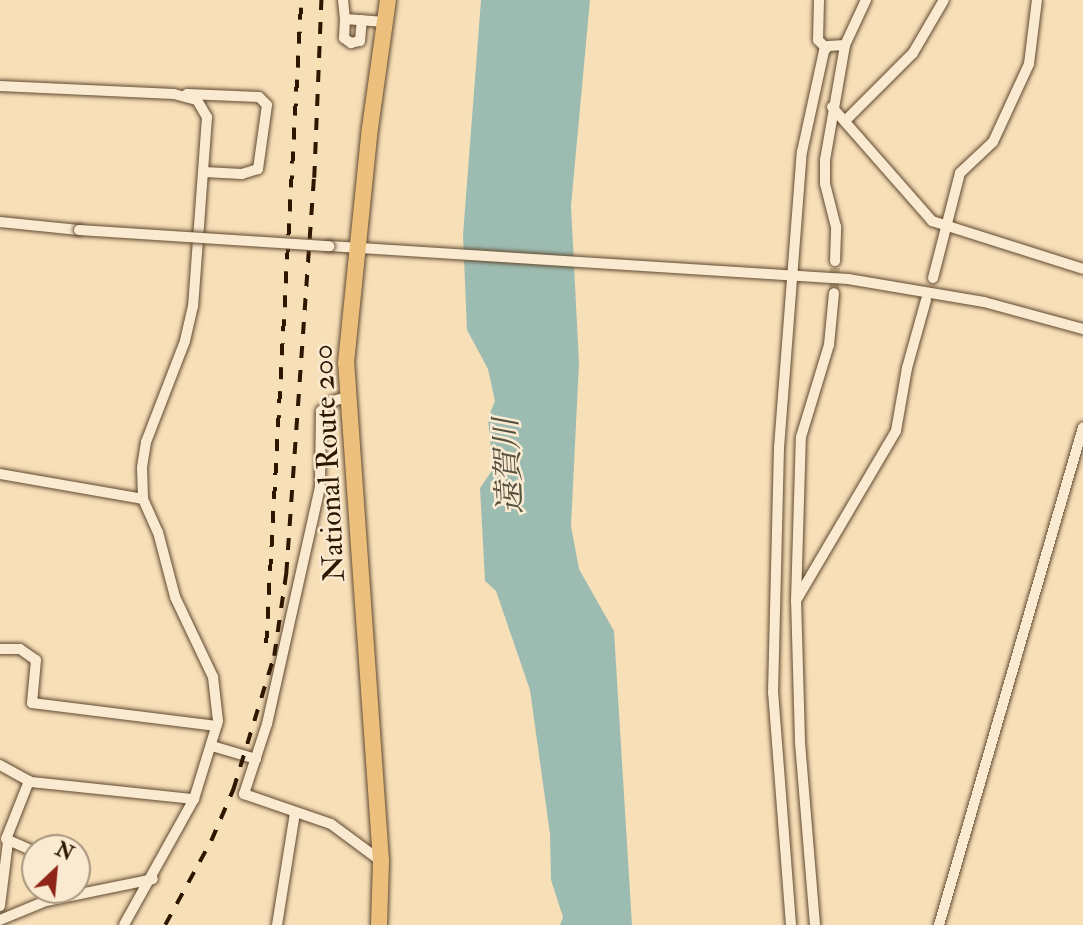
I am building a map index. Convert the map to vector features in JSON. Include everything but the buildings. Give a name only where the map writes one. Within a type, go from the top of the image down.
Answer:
[{"type":"highway","name":"National Route 200","points":[[379,925],[381,861],[359,495],[347,397],[356,248],[388,0]]},
{"type":"street","points":[[343,0],[344,38],[351,43],[360,41],[362,20]]},
{"type":"street","points":[[819,0],[818,40],[826,48]]},
{"type":"street","points":[[835,261],[835,219],[825,184],[832,107],[845,45],[866,0]]},
{"type":"street","points":[[845,121],[913,53],[944,0]]},
{"type":"street","points":[[933,278],[960,173],[993,142],[1029,64],[1037,0]]},
{"type":"street","points":[[345,19],[385,22]]},
{"type":"street","points":[[826,48],[845,45]]},
{"type":"street","points":[[791,925],[772,634],[779,448],[794,274],[798,178],[826,48]]},
{"type":"street","points":[[0,86],[259,97],[267,105],[258,169],[242,174],[204,172]]},
{"type":"street","points":[[124,925],[153,878],[194,799],[217,726],[219,699],[213,677],[175,597],[158,532],[144,499],[146,442],[185,341],[193,306],[204,172],[204,107],[197,100],[174,94]]},
{"type":"street","points":[[832,107],[919,211],[947,229],[1083,269]]},
{"type":"street","points":[[0,222],[79,230],[794,274],[922,290],[1083,329]]},
{"type":"street","points":[[815,925],[800,741],[796,601],[801,438],[830,345],[834,293]]},
{"type":"street","points":[[796,601],[896,431],[906,368],[926,300]]},
{"type":"street","points":[[347,397],[333,401],[321,411],[320,487],[256,759],[244,794],[331,824],[381,861]]},
{"type":"street","points":[[939,925],[1083,427]]},
{"type":"street","points":[[0,474],[144,499]]},
{"type":"street","points":[[0,649],[20,649],[36,660],[32,703],[217,726]]},
{"type":"street","points":[[212,746],[256,759]]},
{"type":"street","points":[[0,765],[29,781],[194,799]]},
{"type":"street","points":[[0,906],[8,842],[6,831],[29,781]]},
{"type":"street","points":[[277,925],[295,813]]},
{"type":"street","points":[[8,842],[21,847]]},
{"type":"street","points":[[0,920],[46,901],[153,878]]},
{"type":"water","name":"遠賀川","points":[[481,0],[590,0],[571,206],[579,363],[571,526],[579,569],[614,631],[632,925],[560,925],[563,917],[551,880],[550,834],[530,690],[496,591],[485,581],[480,488],[493,469],[488,418],[495,401],[488,369],[467,330],[463,235]]},
{"type":"tunnel","points":[[834,293],[835,261]]},
{"type":"railway","points":[[266,643],[301,0]]},
{"type":"railway","points":[[165,925],[211,841],[233,790],[274,656],[286,574],[314,178],[321,0]]}]
